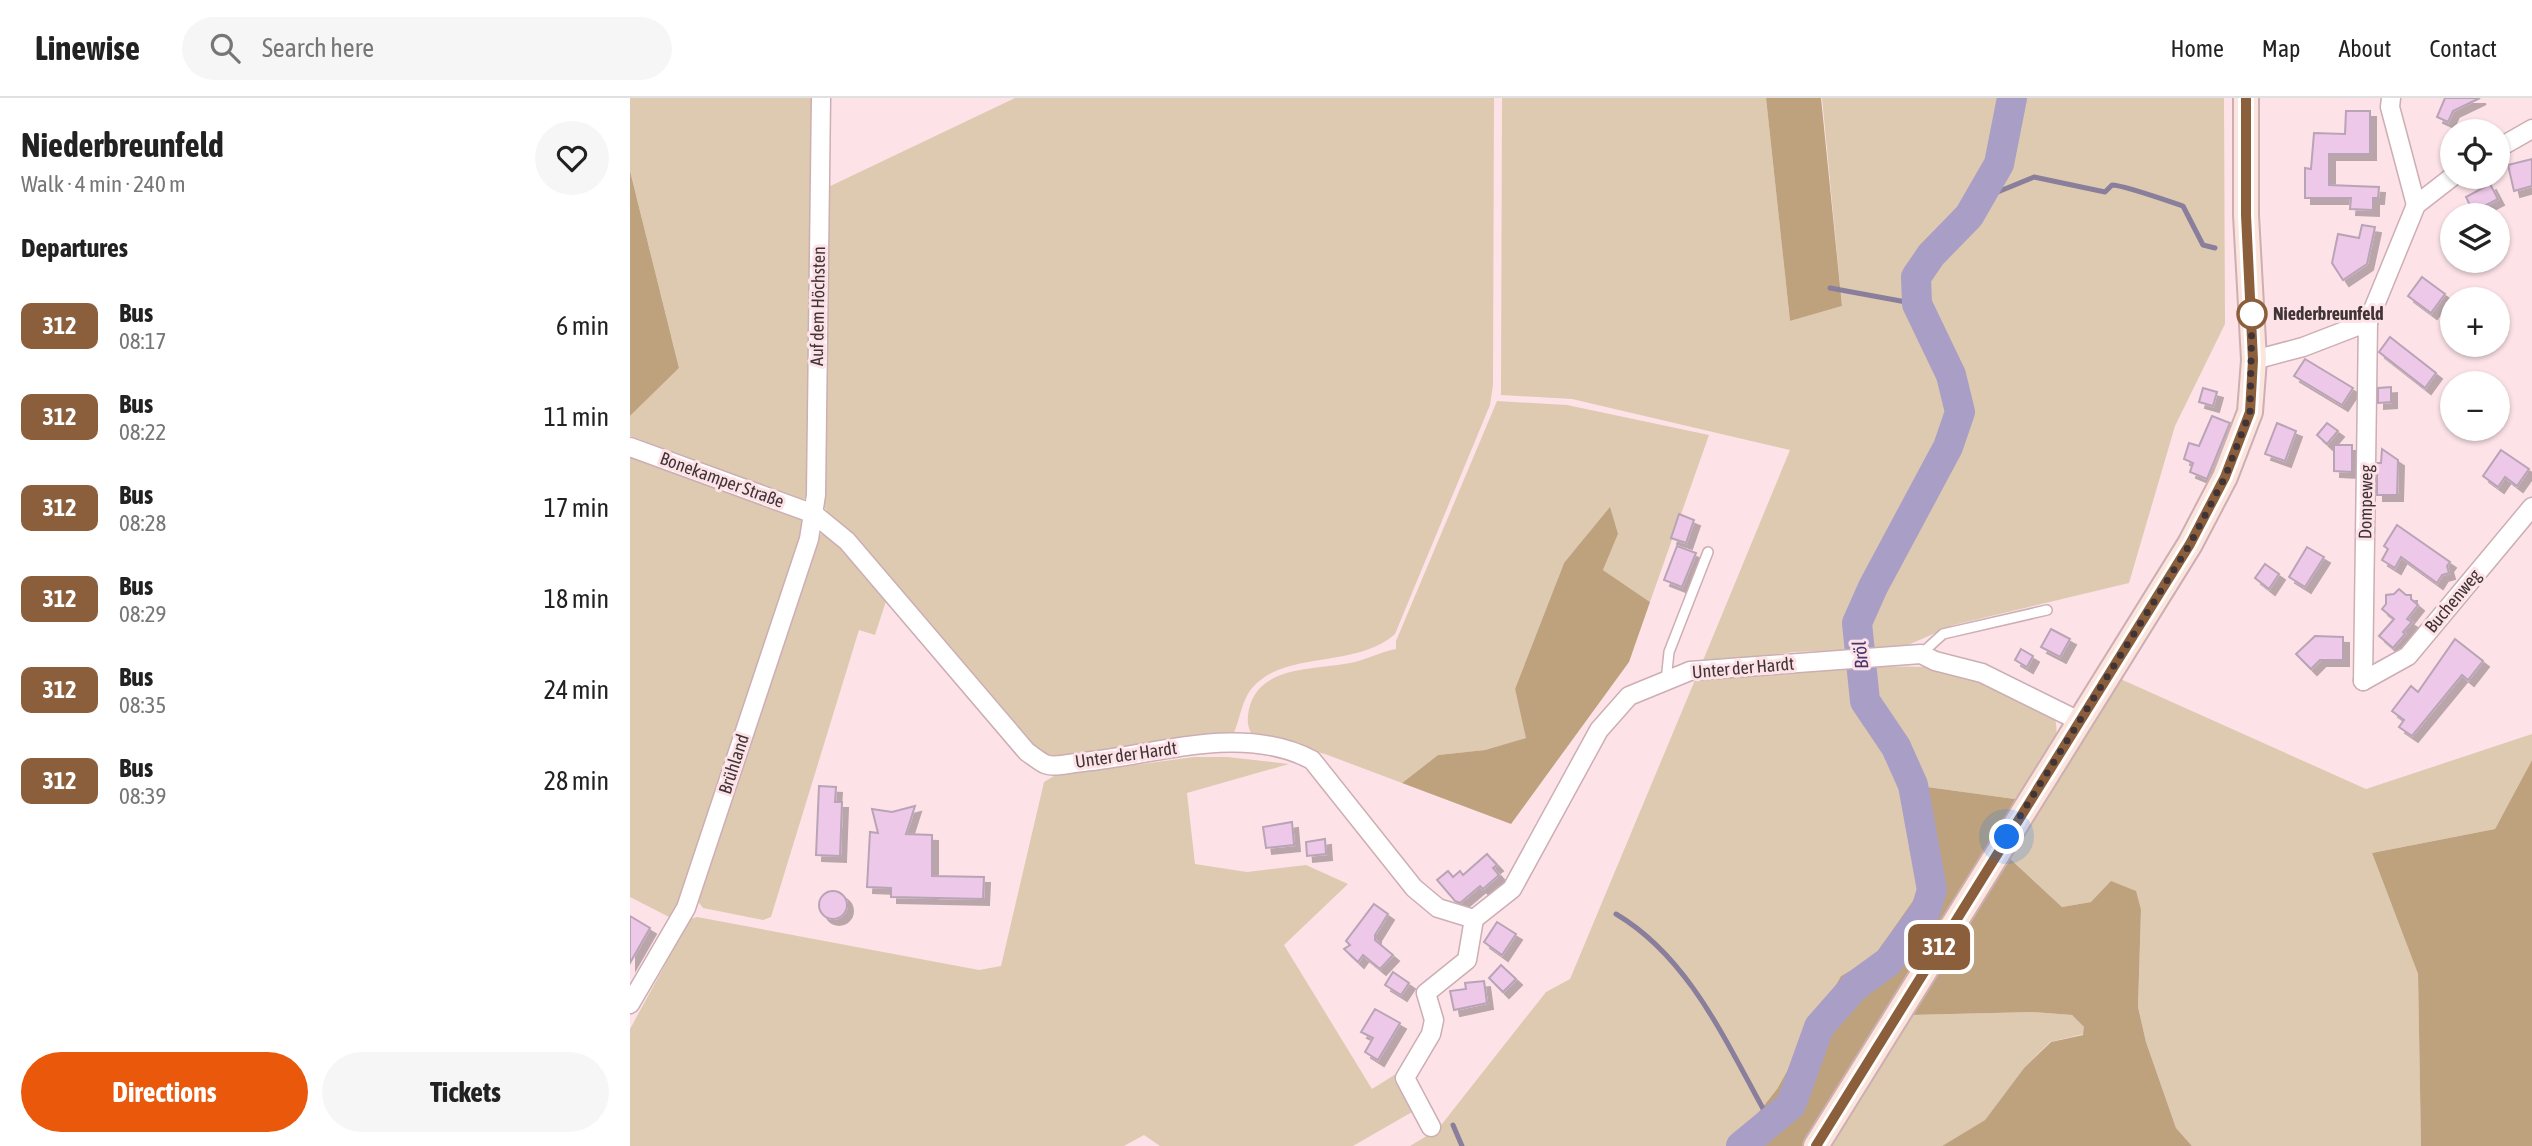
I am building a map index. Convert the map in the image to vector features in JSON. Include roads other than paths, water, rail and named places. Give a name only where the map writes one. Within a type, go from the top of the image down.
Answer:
[{"type":"main road","points":[[1816,1146],[2190,544],[2225,477],[2250,412],[2253,360],[2246,215],[2246,98]]},
{"type":"street","name":"Auf dem Höchsten","points":[[814,514],[821,98]]},
{"type":"street","points":[[2391,98],[2390,107],[2416,205]]},
{"type":"street","points":[[2510,142],[2532,129]]},
{"type":"street","points":[[2253,360],[2303,347],[2368,322],[2416,205],[2440,186]]},
{"type":"street","name":"Dompeweg","points":[[2363,681],[2368,322]]},
{"type":"street","name":"Bonekamper Straße","points":[[630,447],[814,514]]},
{"type":"street","name":"Buchenweg","points":[[2363,681],[2408,656],[2532,508]]},
{"type":"street","name":"Unter der Hardt","points":[[814,514],[847,541],[1027,752],[1047,765],[1105,760],[1195,745],[1239,743],[1290,749],[1312,760],[1414,888],[1438,908],[1474,919],[1512,889],[1598,730],[1629,696],[1690,671],[1921,654],[1935,661],[1982,673],[2079,721]]},
{"type":"street","name":"Brühland","points":[[630,1004],[686,908],[809,539],[814,514]]},
{"type":"street","points":[[1431,1127],[1405,1078],[1433,1027],[1434,1020],[1426,993],[1467,960],[1474,919]]},
{"type":"lane","points":[[1666,681],[1669,652],[1708,552]]},
{"type":"lane","points":[[1921,654],[1943,634],[2047,610]]},
{"type":"waterway","name":"Bröl","points":[[1741,1146],[1791,1105],[1819,1027],[1855,986],[1888,962],[1926,910],[1932,890],[1913,785],[1896,747],[1865,701],[1857,623],[1873,587],[1948,447],[1960,412],[1951,375],[1917,304],[1916,277],[1931,255],[1969,216],[1999,164],[2012,98]]},
{"type":"waterway","points":[[1978,200],[2034,177],[2105,192],[2112,185],[2118,186],[2183,206],[2203,245],[2215,248]]},
{"type":"waterway","points":[[1830,288],[1917,304]]},
{"type":"waterway","points":[[1616,914],[1643,933],[1687,980],[1724,1036],[1771,1123]]},
{"type":"waterway","points":[[1453,1125],[1462,1146]]},
{"type":"place","name":"Niederbreunfeld","points":[[2252,314]]}]
